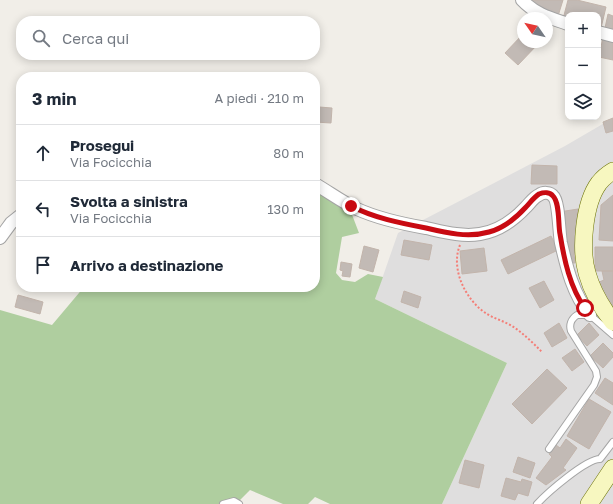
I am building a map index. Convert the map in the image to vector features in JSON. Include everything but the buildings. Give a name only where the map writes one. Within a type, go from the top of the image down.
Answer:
[{"type":"main road","points":[[613,171],[599,183],[591,200],[586,220],[584,247],[586,268],[589,279],[597,298],[613,322]]},
{"type":"main road","points":[[589,504],[613,469]]},
{"type":"street","points":[[522,0],[539,14],[565,23]]},
{"type":"street","points":[[601,33],[613,36]]},
{"type":"street","points":[[320,187],[351,206],[397,223],[444,232],[470,235],[487,233],[498,229],[521,213],[538,195],[544,193],[552,195],[557,204],[560,234],[569,274],[577,296],[590,315]]},
{"type":"street","points":[[0,238],[11,223],[16,219]]},
{"type":"lane","points":[[549,449],[594,385],[597,377],[596,371],[570,329],[574,317],[580,314],[590,315],[613,335]]},
{"type":"lane","points":[[537,504],[566,478],[593,460],[600,459],[613,442]]},
{"type":"lane","points":[[223,504],[234,501],[239,504]]},
{"type":"path","points":[[470,235],[462,242],[458,250],[457,257],[457,266],[468,295],[482,311],[512,326],[542,352]]},
{"type":"shaded area","points":[[613,118],[613,504],[442,504],[507,363],[375,299],[398,233],[565,146]]},
{"type":"green space","points":[[320,192],[351,212],[359,233],[342,237],[336,273],[342,280],[355,282],[368,274],[383,277],[375,299],[507,363],[442,504],[330,504],[315,497],[308,504],[283,504],[250,490],[236,504],[0,504],[0,310],[52,325],[80,292],[320,292]]},
{"type":"route","points":[[351,206],[369,214],[397,223],[450,233],[470,235],[487,233],[502,227],[521,213],[538,195],[549,193],[556,200],[558,208],[558,224],[567,268],[577,296],[585,308]]}]
